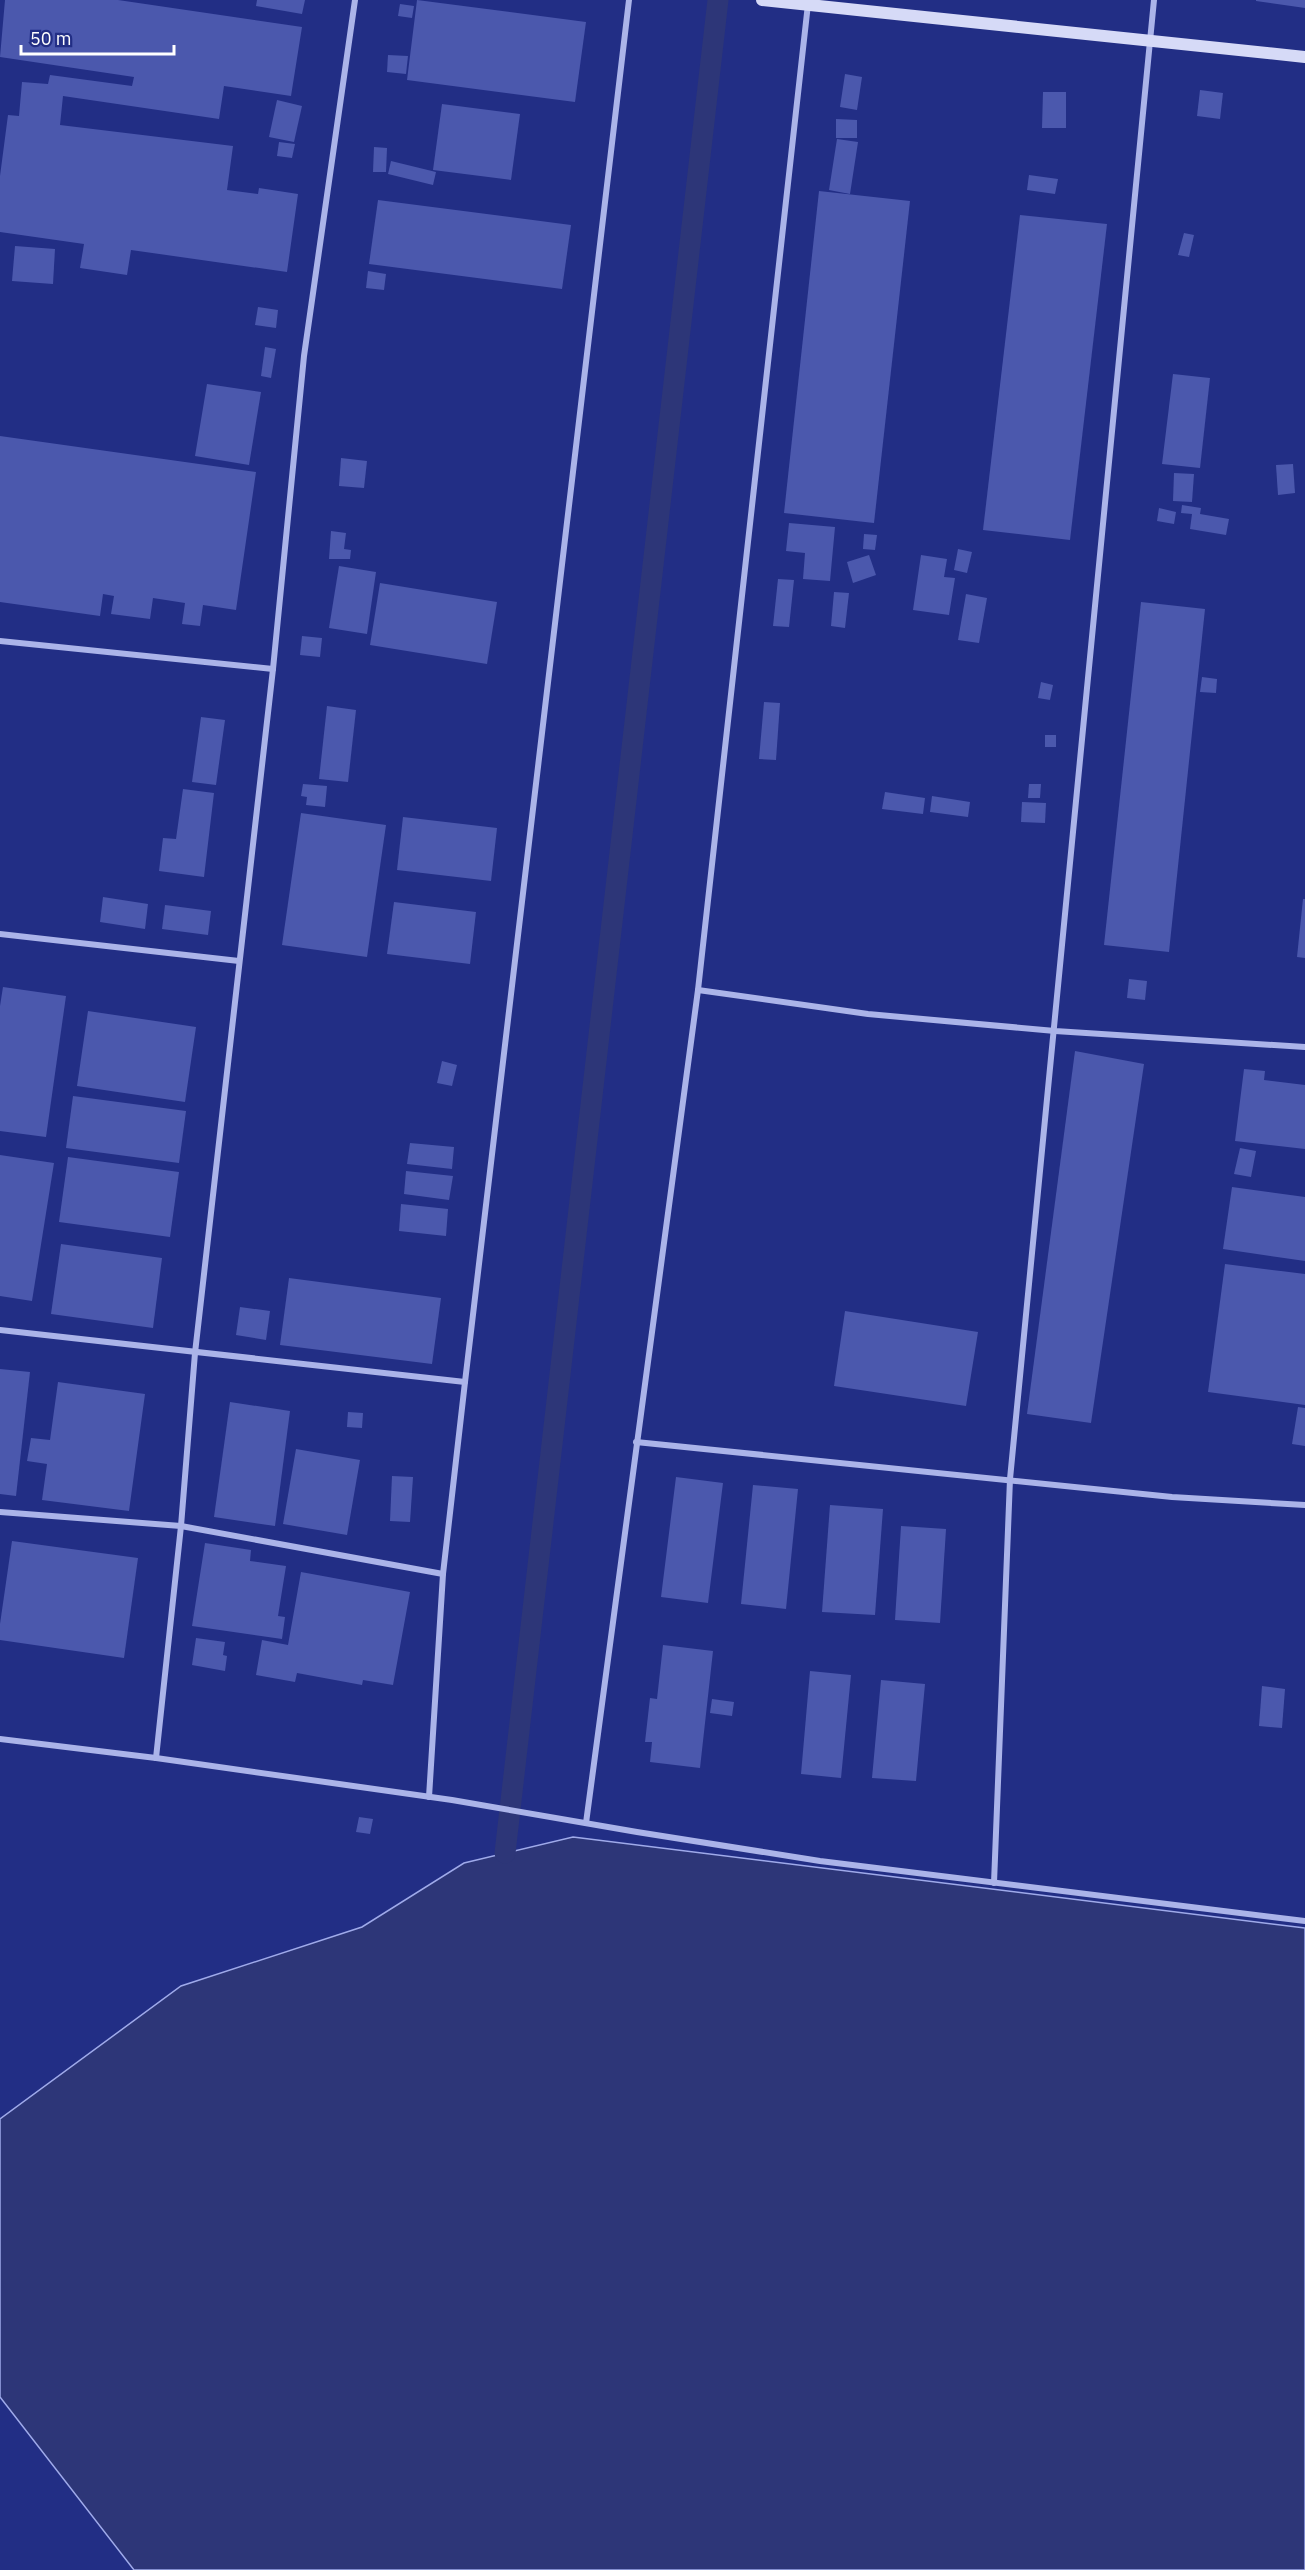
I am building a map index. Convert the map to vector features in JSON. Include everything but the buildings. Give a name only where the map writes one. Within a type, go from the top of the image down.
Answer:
[{"type":"street","points":[[156,1758],[181,1526],[195,1353],[273,669],[304,356],[355,0]]},
{"type":"street","points":[[429,1797],[433,1764],[443,1574],[629,0]]},
{"type":"street","points":[[762,0],[808,2],[1305,57]]},
{"type":"street","points":[[994,1883],[1010,1479],[1154,0]]},
{"type":"street","points":[[586,1823],[698,990],[808,2]]},
{"type":"street","points":[[0,641],[273,669]]},
{"type":"street","points":[[0,934],[240,961]]},
{"type":"street","points":[[698,990],[856,1013],[1055,1031],[1305,1047]]},
{"type":"street","points":[[0,1330],[465,1382]]},
{"type":"street","points":[[636,1442],[1172,1497],[1305,1505]]},
{"type":"street","points":[[0,1512],[181,1526],[443,1574]]},
{"type":"street","points":[[0,1739],[156,1758],[429,1797],[820,1861],[1305,1922]]},
{"type":"shaded area","points":[[573,1837],[1305,1928],[1305,2570],[134,2570],[0,2397],[0,2119],[181,1986],[362,1927],[464,1863]]},
{"type":"waterway","points":[[505,1853],[718,0]]}]
